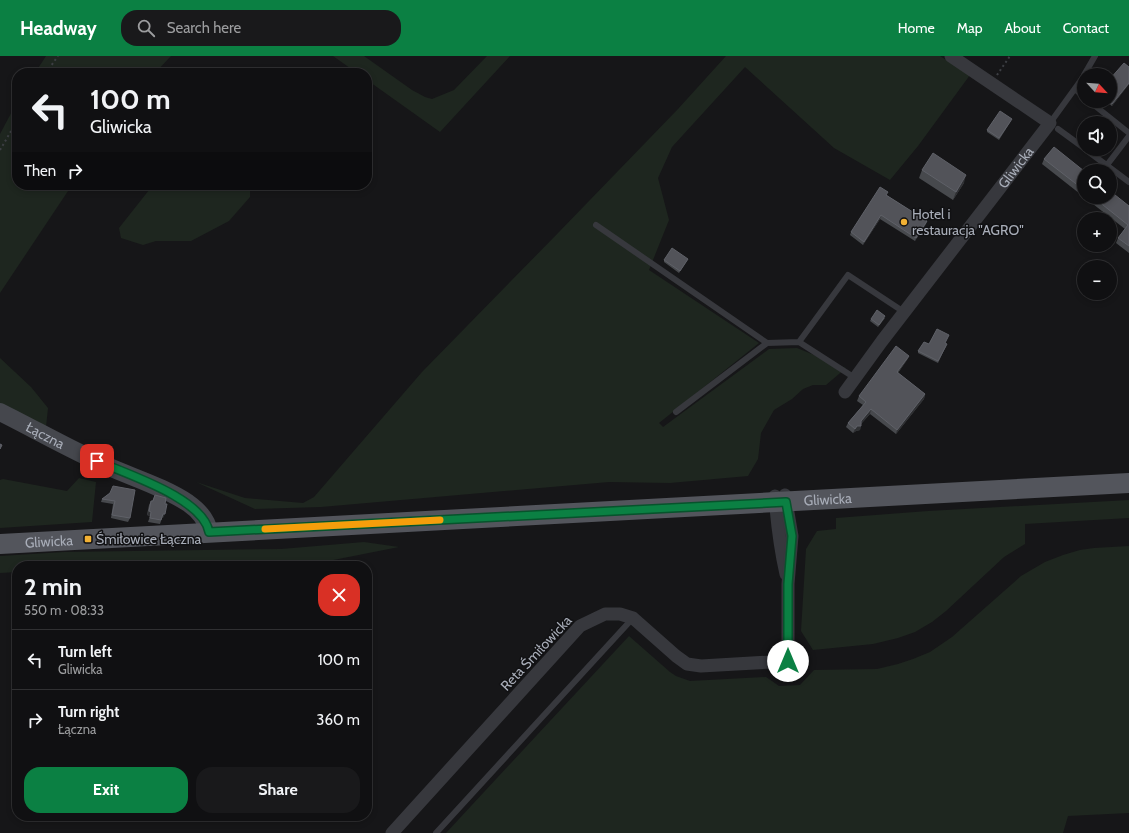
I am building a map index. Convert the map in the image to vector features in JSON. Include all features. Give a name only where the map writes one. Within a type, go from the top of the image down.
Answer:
[{"type":"main road","name":"Gliwicka","points":[[0,544],[780,499],[1129,483]]},
{"type":"street","points":[[952,56],[1054,126]]},
{"type":"street","name":"Gliwicka","points":[[845,392],[882,340],[955,244],[1054,126]]},
{"type":"street","name":"Łączna","points":[[0,412],[85,456],[160,488],[190,504],[206,521],[209,532]]},
{"type":"street","points":[[633,618],[687,664],[701,666],[788,661],[788,584],[792,536],[780,499]]},
{"type":"street","name":"Reta Śmiłowicka","points":[[392,833],[580,626],[605,614],[620,614],[633,618]]},
{"type":"lane","name":"Gliwicka","points":[[1088,68],[1095,56]]},
{"type":"lane","name":"Gliwicka","points":[[1054,126],[1077,85]]},
{"type":"lane","points":[[1098,108],[1129,133]]},
{"type":"lane","points":[[1054,126],[1077,143]]},
{"type":"lane","points":[[1108,164],[1129,136]]},
{"type":"lane","points":[[1095,156],[1106,164]]},
{"type":"lane","points":[[1117,173],[1129,182]]},
{"type":"lane","points":[[596,225],[767,343]]},
{"type":"lane","points":[[799,342],[848,275],[904,312]]},
{"type":"lane","points":[[676,412],[767,343],[799,342],[855,378]]},
{"type":"lane","points":[[436,833],[633,618]]},
{"type":"path","points":[[50,68],[58,56]]},
{"type":"path","points":[[992,83],[1010,56]]},
{"type":"path","points":[[0,150],[12,130]]},
{"type":"shaded area","points":[[46,56],[171,56],[160,68],[38,68]]},
{"type":"shaded area","points":[[333,56],[364,56],[412,90],[432,99],[454,90],[487,56],[510,56],[440,132],[372,84],[372,68],[350,68]]},
{"type":"shaded area","points":[[726,56],[940,56],[970,75],[918,146],[890,180],[834,148],[745,67],[672,147],[658,178],[669,220],[649,270],[759,343],[659,423],[663,427],[769,349],[797,348],[846,368],[826,385],[813,385],[803,389],[792,399],[774,410],[761,433],[758,459],[748,476],[670,483],[609,482],[321,507],[255,509],[196,482],[245,498],[303,503],[314,497],[422,372],[678,109]]},
{"type":"shaded area","points":[[12,111],[12,190],[69,190],[0,293],[0,134]]},
{"type":"shaded area","points":[[149,190],[250,190],[250,197],[229,221],[191,241],[156,241],[143,245],[121,238],[119,228]]},
{"type":"shaded area","points":[[0,358],[31,387],[48,408],[46,427],[0,404]]},
{"type":"shaded area","points":[[79,478],[96,482],[92,522],[0,528],[0,480],[3,479],[67,491]]},
{"type":"shaded area","points":[[1129,500],[1129,518],[1025,524],[1025,544],[1004,557],[946,611],[932,622],[915,632],[873,644],[813,650],[801,631],[806,549],[817,531],[836,529],[836,518],[928,511]]},
{"type":"shaded area","points":[[364,542],[399,547],[328,561],[12,561],[12,572],[0,573],[0,556],[64,552],[281,549]]},
{"type":"shaded area","points":[[1129,546],[1129,813],[1068,816],[1063,833],[446,833],[629,636],[670,672],[690,681],[766,677],[779,686],[800,685],[814,670],[877,669],[898,664],[930,652],[952,637],[1021,576],[1045,562],[1080,550]]},
{"type":"building","points":[[1124,63],[1129,67],[1129,83],[1117,98],[1117,71]]},
{"type":"building","points":[[1000,111],[1012,119],[999,138],[987,130]]},
{"type":"building","points":[[1054,147],[1077,165],[1077,185],[1044,159]]},
{"type":"building","points":[[933,153],[966,175],[956,192],[922,170]]},
{"type":"building","points":[[880,187],[888,192],[886,195],[927,221],[916,238],[881,215],[864,242],[851,232]]},
{"type":"building","points":[[1117,197],[1129,206],[1129,246],[1118,238],[1128,225],[1117,216],[1117,212],[1112,212],[1102,204],[1117,204]]},
{"type":"building","points":[[672,248],[688,259],[680,271],[664,260]]},
{"type":"building","points":[[877,310],[885,316],[879,325],[871,319]]},
{"type":"building","points":[[937,329],[949,335],[945,343],[947,344],[938,361],[918,351],[924,342],[929,344]]},
{"type":"building","points":[[896,346],[909,356],[897,372],[925,394],[897,430],[871,409],[861,421],[861,426],[857,426],[855,429],[848,423],[866,402],[859,396]]},
{"type":"building","points":[[113,486],[135,490],[130,518],[112,515],[115,501],[102,499],[110,493]]},
{"type":"building","points":[[155,495],[166,498],[165,504],[167,504],[165,514],[163,514],[161,520],[150,518],[151,512],[149,511],[151,501],[153,501]]},
{"type":"slow traffic","points":[[265,529],[440,520]]},
{"type":"place","name":"Hotel i restauracja \"AGRO\"","points":[[904,222]]},
{"type":"place","name":"Śmiłowice Łączna","points":[[88,539]]},
{"type":"route","points":[[97,461],[160,488],[190,504],[206,521],[209,532],[786,502],[792,536],[792,553],[788,584],[788,661]]}]
